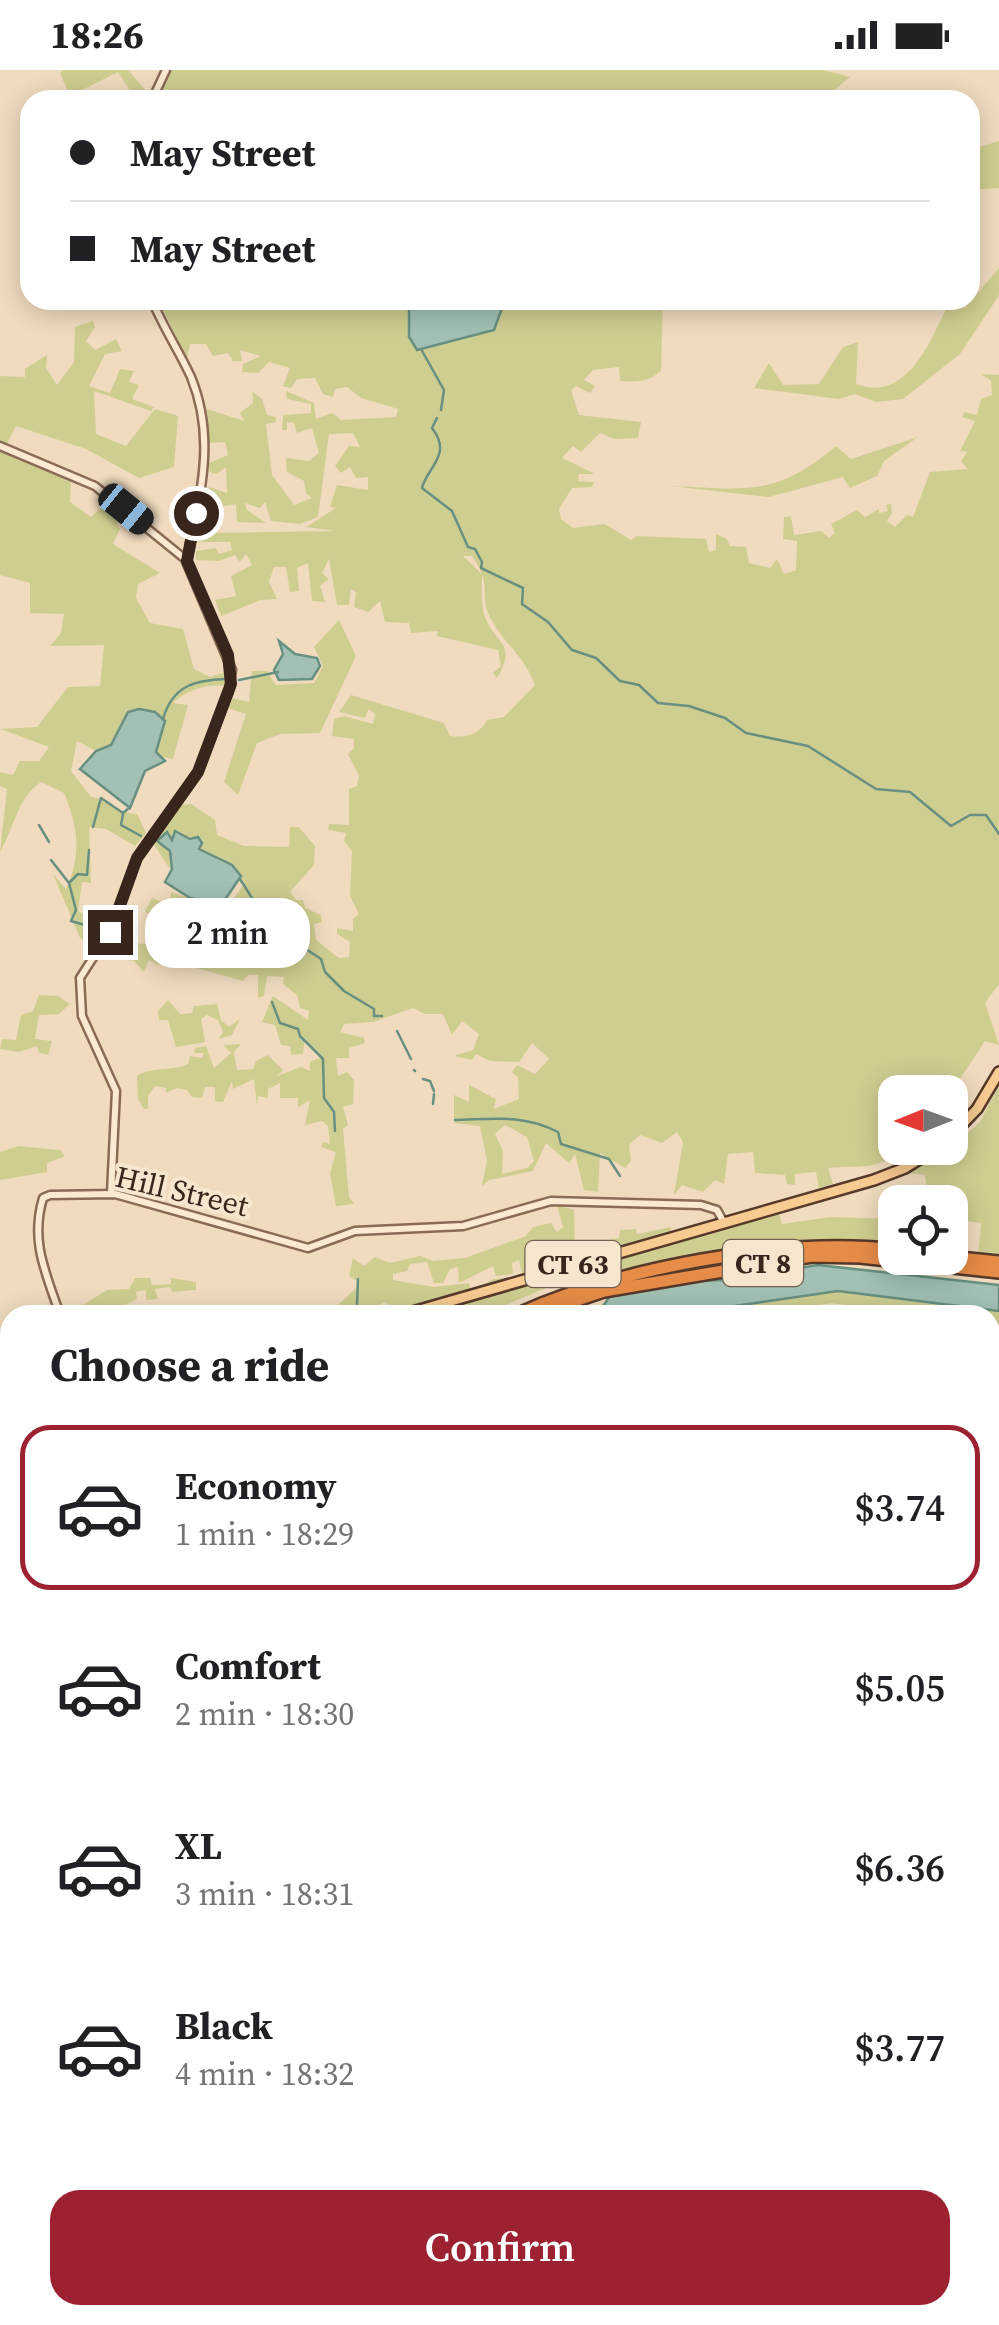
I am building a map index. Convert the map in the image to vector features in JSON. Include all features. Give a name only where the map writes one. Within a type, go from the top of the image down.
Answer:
[{"type":"highway","name":"CT 8","points":[[549,1305],[605,1282],[772,1251],[836,1245],[878,1249]]},
{"type":"highway","name":"CT 8","points":[[559,1305],[620,1288],[812,1256],[860,1256],[999,1272]]},
{"type":"highway","points":[[968,1258],[999,1262]]},
{"type":"main road","points":[[968,1118],[999,1072]]},
{"type":"main road","name":"CT 63","points":[[437,1305],[746,1218],[888,1175],[906,1165]]},
{"type":"street","points":[[157,310],[191,378],[202,417],[204,486],[187,561]]},
{"type":"street","points":[[0,446],[95,486],[187,561],[228,655],[232,676],[198,772],[137,858],[114,924],[80,978],[82,1016],[116,1091],[111,1194]]},
{"type":"street","name":"Hill Street","points":[[56,1305],[37,1251],[44,1198],[111,1194],[308,1248],[355,1231],[463,1226],[566,1200],[692,1204],[717,1210],[724,1223]]},
{"type":"shaded area","points":[[128,70],[145,90],[130,90],[118,72],[82,90],[67,90],[60,73]]},
{"type":"shaded area","points":[[170,70],[823,70],[850,77],[834,90],[161,90]]},
{"type":"shaded area","points":[[999,141],[999,188],[980,189],[980,147]]},
{"type":"shaded area","points":[[999,268],[999,295],[960,354],[903,399],[876,402],[855,394],[839,399],[754,388],[769,363],[783,385],[819,384],[843,347],[858,342],[856,384],[873,388],[888,385],[902,378],[923,354],[946,310],[980,310],[980,290]]},
{"type":"shaded area","points":[[163,310],[663,310],[661,371],[647,379],[620,381],[619,367],[593,370],[584,380],[595,386],[590,393],[576,386],[571,390],[579,415],[641,422],[638,438],[614,439],[600,433],[581,452],[573,446],[562,458],[595,474],[579,474],[578,481],[594,482],[592,487],[572,488],[559,509],[561,519],[573,528],[605,524],[631,540],[637,536],[706,539],[709,552],[716,550],[716,534],[727,539],[730,546],[746,547],[749,563],[770,568],[777,559],[784,574],[796,570],[797,541],[783,539],[784,517],[791,516],[794,535],[821,531],[829,538],[835,533],[831,524],[857,510],[865,517],[879,509],[879,513],[888,511],[886,505],[891,504],[892,513],[887,521],[895,527],[907,515],[913,517],[930,472],[968,469],[961,461],[967,452],[960,451],[975,421],[962,417],[964,412],[977,415],[981,399],[992,395],[991,381],[981,374],[999,375],[999,984],[985,1003],[999,1045],[985,1041],[963,1075],[878,1075],[878,1163],[828,1168],[833,1184],[819,1188],[816,1172],[795,1174],[795,1185],[787,1184],[785,1175],[755,1173],[753,1152],[728,1154],[724,1184],[715,1180],[703,1192],[682,1185],[674,1195],[683,1142],[677,1132],[662,1143],[640,1135],[629,1145],[631,1161],[625,1168],[600,1153],[598,1192],[584,1190],[575,1154],[569,1163],[546,1143],[533,1171],[489,1180],[482,1186],[487,1160],[480,1126],[454,1123],[454,1095],[469,1102],[469,1085],[496,1099],[494,1109],[519,1099],[518,1077],[512,1072],[517,1065],[535,1074],[549,1059],[532,1043],[519,1062],[490,1061],[476,1054],[472,1060],[454,1056],[473,1050],[479,1034],[462,1021],[452,1035],[443,1014],[425,1014],[413,1008],[373,1022],[344,1024],[340,1032],[364,1038],[365,1043],[349,1048],[349,1058],[336,1058],[338,1076],[347,1072],[354,1080],[353,1104],[343,1107],[348,1125],[343,1129],[349,1197],[354,1204],[336,1206],[330,1173],[336,1152],[321,1147],[323,1142],[330,1144],[328,1126],[322,1121],[305,1125],[310,1100],[298,1107],[298,1098],[280,1098],[280,1083],[268,1089],[268,1098],[258,1096],[257,1106],[254,1079],[233,1089],[232,1081],[223,1102],[215,1101],[215,1087],[205,1087],[202,1098],[177,1088],[166,1093],[166,1088],[155,1086],[148,1096],[148,1109],[144,1109],[138,1099],[137,1076],[188,1064],[190,1056],[203,1058],[203,1053],[194,1053],[195,1048],[206,1046],[214,1068],[231,1053],[223,1045],[241,1044],[234,1052],[237,1070],[253,1069],[256,1061],[268,1055],[283,1070],[277,1076],[301,1067],[310,1071],[310,1062],[320,1058],[305,1039],[303,1054],[291,1055],[290,1046],[281,1045],[275,1025],[262,1022],[273,996],[308,1020],[309,1011],[300,1008],[297,995],[283,984],[284,977],[267,976],[264,996],[258,998],[258,975],[248,975],[243,981],[164,959],[158,965],[149,960],[144,972],[134,961],[114,958],[112,944],[203,943],[214,951],[227,953],[254,952],[266,941],[258,918],[250,918],[239,902],[230,933],[221,937],[197,932],[171,917],[170,927],[152,931],[149,914],[145,912],[152,898],[170,905],[171,892],[187,897],[179,902],[181,913],[185,906],[206,922],[211,904],[229,905],[245,883],[232,865],[198,849],[202,843],[199,838],[178,835],[169,841],[170,869],[153,843],[181,805],[191,804],[215,820],[217,835],[244,846],[289,847],[290,827],[299,827],[315,846],[314,865],[290,892],[296,900],[303,900],[305,908],[321,915],[322,922],[314,924],[316,940],[339,958],[349,957],[350,942],[337,934],[337,928],[353,931],[353,919],[359,914],[350,896],[352,851],[344,841],[346,833],[328,830],[329,824],[349,825],[349,789],[357,786],[359,776],[348,754],[354,748],[354,739],[332,736],[334,719],[344,716],[373,724],[375,714],[369,709],[365,718],[339,712],[351,695],[444,723],[450,736],[467,736],[487,720],[504,717],[535,685],[490,617],[482,574],[484,614],[505,649],[506,657],[497,678],[493,673],[501,666],[498,650],[437,636],[438,631],[411,633],[409,623],[385,622],[380,601],[368,612],[354,607],[356,592],[351,589],[349,605],[337,605],[329,559],[322,573],[329,579],[320,586],[325,602],[312,601],[308,563],[297,568],[299,591],[290,592],[286,567],[274,567],[269,582],[277,599],[261,600],[221,616],[215,600],[236,596],[231,576],[252,565],[246,554],[240,562],[235,555],[219,561],[196,560],[196,551],[216,548],[219,554],[232,550],[230,542],[199,542],[198,529],[211,533],[336,531],[306,527],[336,508],[330,507],[337,485],[368,490],[368,477],[356,478],[350,467],[341,473],[335,466],[349,446],[360,447],[353,433],[329,434],[318,517],[300,524],[271,521],[265,502],[260,508],[245,503],[247,510],[266,523],[237,522],[236,504],[219,507],[206,500],[209,487],[227,493],[226,467],[217,474],[210,472],[209,463],[228,455],[225,442],[209,443],[207,409],[244,421],[240,413],[253,403],[252,391],[262,399],[267,415],[276,417],[276,422],[266,424],[272,475],[294,505],[312,498],[306,493],[304,481],[287,472],[286,458],[309,461],[319,453],[312,428],[297,433],[294,423],[287,422],[287,430],[282,430],[283,415],[311,413],[311,404],[287,399],[286,391],[314,403],[316,419],[332,413],[341,420],[396,417],[398,409],[361,398],[347,387],[335,389],[333,397],[323,394],[315,378],[297,379],[291,388],[283,386],[290,368],[269,362],[258,373],[242,372],[243,364],[261,356],[240,350],[242,361],[233,361],[228,353],[213,356],[206,344],[190,344],[187,358]],"holes":[[[463,556],[472,556],[482,574]],[[505,1125],[527,1137],[534,1161],[527,1168],[502,1174],[503,1151],[495,1134]]]},
{"type":"shaded area","points":[[409,310],[501,310],[494,330],[417,350],[409,337]]},
{"type":"shaded area","points":[[93,321],[95,327],[86,341],[95,350],[116,339],[122,351],[105,354],[89,386],[110,393],[120,369],[134,371],[129,382],[139,385],[132,399],[154,407],[151,411],[94,391],[96,434],[126,446],[155,409],[178,416],[174,467],[139,478],[86,449],[16,426],[4,450],[71,479],[70,502],[91,517],[109,500],[125,514],[117,524],[120,529],[113,544],[160,573],[138,584],[136,598],[150,623],[183,629],[194,669],[210,677],[229,671],[226,686],[198,688],[173,703],[188,705],[173,759],[156,756],[165,721],[128,712],[111,745],[96,751],[77,741],[71,771],[91,797],[137,814],[146,833],[135,846],[106,829],[89,827],[91,883],[82,882],[78,911],[105,926],[91,945],[80,938],[53,874],[66,889],[76,852],[75,829],[64,793],[41,782],[33,789],[21,805],[0,852],[7,789],[0,786],[0,772],[13,775],[20,761],[39,761],[49,747],[0,729],[37,727],[68,687],[100,686],[104,645],[50,646],[61,633],[64,614],[30,613],[30,583],[0,575],[0,376],[25,377],[25,369],[47,355],[46,368],[57,385],[74,362],[75,327]]},
{"type":"shaded area","points":[[918,437],[884,461],[877,476],[850,488],[843,477],[769,497],[670,486],[758,487],[795,475],[836,446],[851,459]]},
{"type":"shaded area","points":[[339,620],[356,656],[320,733],[280,734],[257,743],[238,795],[224,782],[246,714],[228,708],[232,698],[249,702],[252,671],[267,671],[276,685],[314,683],[323,666],[314,647]]},
{"type":"shaded area","points":[[279,641],[295,654],[317,658],[320,666],[312,679],[279,680],[274,670],[283,654]]},
{"type":"shaded area","points":[[128,712],[155,712],[165,721],[156,752],[165,761],[145,771],[130,808],[80,769],[96,751],[111,745]]},
{"type":"shaded area","points":[[175,831],[190,839],[198,837],[202,843],[199,849],[232,865],[241,876],[222,904],[190,898],[165,882],[172,869],[170,851],[157,841],[167,832],[172,840]]},
{"type":"shaded area","points":[[39,995],[58,996],[70,1004],[59,1014],[39,1015],[35,1039],[52,1041],[48,1055],[39,1053],[37,1046],[19,1052],[0,1049],[2,1039],[16,1040],[21,1015],[33,1011]]},
{"type":"shaded area","points":[[168,1000],[180,1014],[192,1013],[194,1006],[217,1004],[221,1020],[229,1027],[240,1019],[232,1035],[219,1039],[223,1032],[218,1020],[207,1015],[201,1019],[205,1042],[176,1047],[168,1020],[159,1020],[158,1011]]},
{"type":"shaded area","points":[[999,1085],[999,1256],[978,1255],[981,1223],[968,1221],[968,1185],[926,1185],[925,1175],[908,1173],[921,1165],[968,1165],[968,1132],[980,1122]]},
{"type":"shaded area","points":[[19,1146],[60,1150],[65,1156],[47,1163],[47,1172],[0,1180],[0,1152]]},
{"type":"shaded area","points":[[557,1205],[574,1210],[575,1247],[619,1238],[620,1230],[636,1229],[637,1234],[671,1227],[671,1232],[535,1273],[522,1274],[519,1260],[512,1263],[513,1274],[496,1276],[493,1266],[459,1283],[458,1267],[450,1269],[443,1283],[434,1283],[427,1262],[410,1264],[407,1271],[393,1274],[393,1280],[434,1287],[469,1283],[471,1290],[494,1279],[522,1276],[422,1305],[339,1305],[356,1288],[357,1281],[349,1276],[353,1258],[364,1266],[375,1257],[390,1263],[420,1256],[433,1261],[465,1258],[526,1236],[533,1227],[551,1223],[557,1232],[563,1227]]},
{"type":"shaded area","points":[[779,1214],[782,1224],[831,1217],[878,1218],[878,1242],[782,1241],[618,1270],[551,1286],[505,1305],[456,1305],[581,1265]]},
{"type":"shaded area","points":[[818,1265],[878,1272],[878,1275],[999,1285],[999,1305],[951,1305],[838,1291],[742,1305],[604,1305],[610,1296],[687,1281],[728,1280]]},
{"type":"shaded area","points":[[135,1278],[150,1278],[152,1285],[171,1284],[171,1278],[196,1282],[196,1290],[155,1289],[158,1299],[146,1300],[146,1290],[136,1292],[137,1299],[124,1305],[83,1305],[107,1290],[129,1289]]},
{"type":"shaded area","points":[[838,1291],[951,1305],[831,1303],[742,1305]]},
{"type":"waterway","points":[[421,349],[444,390],[441,410]]},
{"type":"waterway","points":[[437,418],[432,428],[438,437],[439,453],[422,488],[452,511],[468,547],[475,549],[482,562],[481,568],[523,588],[522,604],[548,622],[572,650],[596,658],[620,681],[639,685],[658,703],[689,706],[725,718],[746,733],[808,746],[876,789],[910,792],[951,826],[970,815],[986,815],[999,834]]},
{"type":"waterway","points":[[239,680],[278,672]]},
{"type":"waterway","points":[[163,719],[180,691],[206,681],[227,679]]},
{"type":"waterway","points":[[93,827],[101,798],[123,813],[129,808]]},
{"type":"waterway","points":[[123,814],[121,825],[141,836]]},
{"type":"waterway","points":[[39,825],[49,842]]},
{"type":"waterway","points":[[89,850],[87,875],[78,874],[69,883],[76,910],[71,921],[85,925],[93,941]]},
{"type":"waterway","points":[[51,860],[69,883]]},
{"type":"waterway","points":[[240,879],[269,925],[321,959],[325,972],[344,991],[374,1009],[374,1016],[382,1016]]},
{"type":"waterway","points":[[272,1002],[280,1023],[298,1029],[323,1059],[324,1098],[334,1112],[335,1131]]},
{"type":"waterway","points":[[397,1031],[411,1059]]},
{"type":"waterway","points":[[423,1079],[430,1081],[434,1091]]},
{"type":"waterway","points":[[433,1104],[434,1094]]},
{"type":"waterway","points":[[455,1120],[508,1119],[545,1126],[558,1132],[561,1144],[609,1159],[620,1176]]},
{"type":"waterway","points":[[357,1304],[358,1279]]},
{"type":"route","points":[[110,932],[137,858],[192,785],[231,684],[228,655],[187,561],[196,513]]}]
